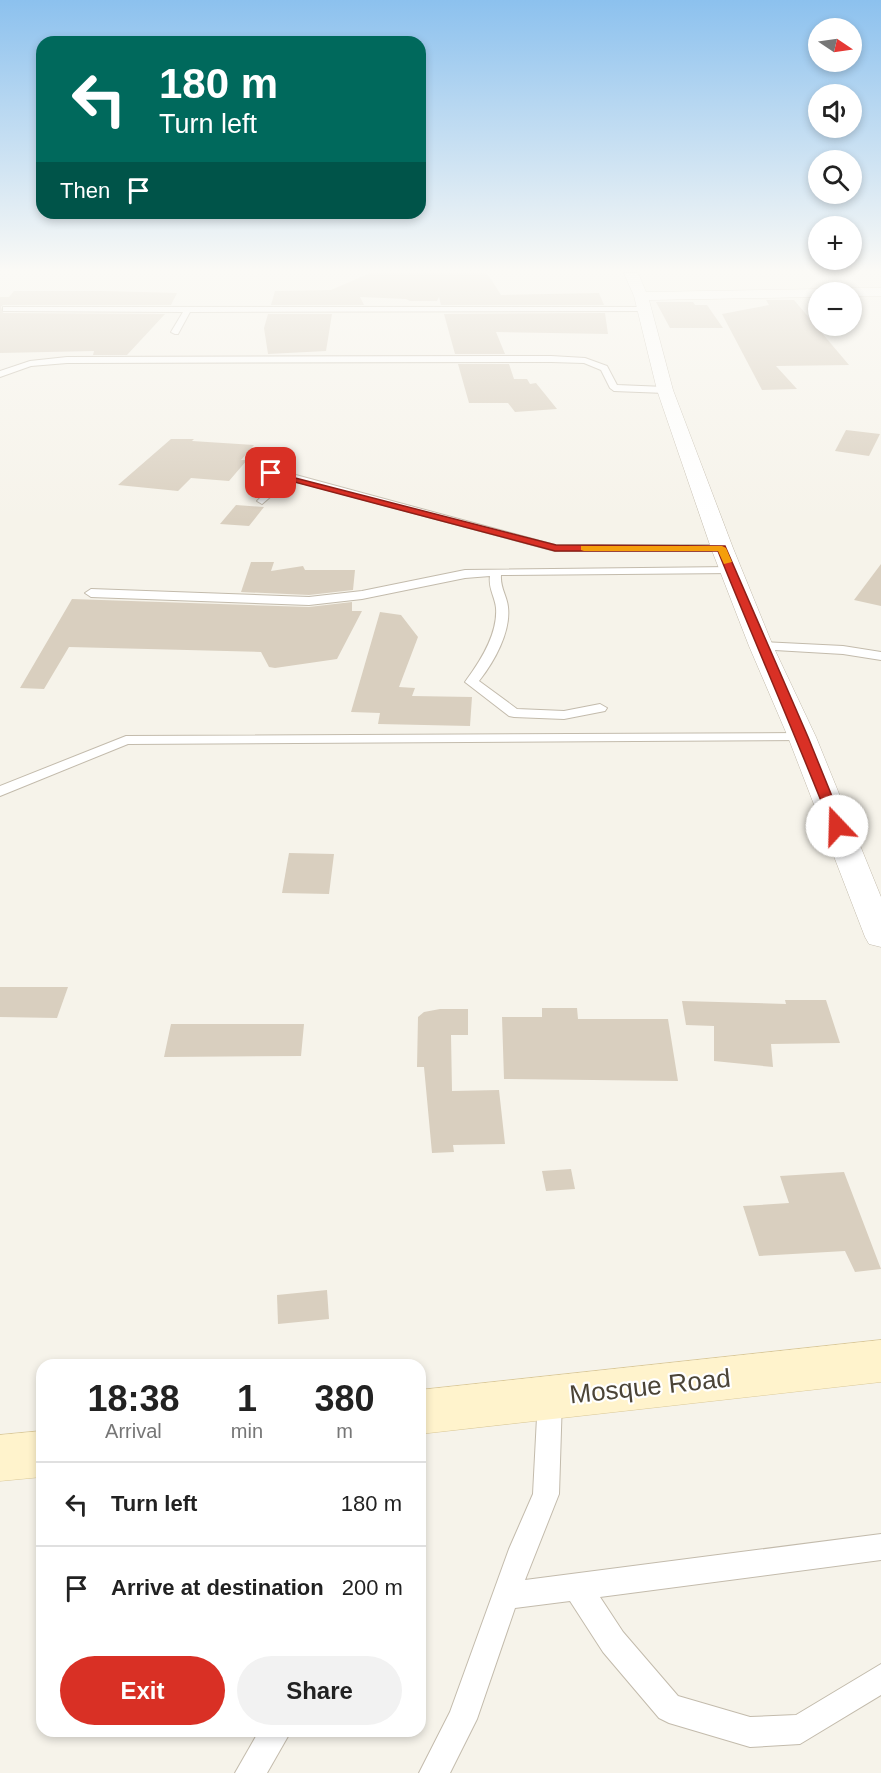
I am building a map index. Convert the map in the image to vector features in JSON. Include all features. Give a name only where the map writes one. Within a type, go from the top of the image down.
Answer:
[{"type":"street","points":[[656,356],[665,390],[722,548],[761,646],[802,737],[881,937]]},
{"type":"street","name":"Mosque Road","points":[[426,1411],[881,1361]]},
{"type":"street","points":[[0,1458],[36,1455]]},
{"type":"lane","points":[[0,374],[30,364],[67,360],[551,358],[585,360],[604,368],[614,388],[665,390]]},
{"type":"lane","points":[[254,470],[288,476],[555,548],[722,548]]},
{"type":"lane","points":[[262,501],[288,476]]},
{"type":"lane","points":[[91,592],[309,601],[362,595],[465,574],[731,571]]},
{"type":"lane","points":[[496,572],[494,584],[503,611],[483,669],[472,682],[514,713],[564,715],[600,708]]},
{"type":"lane","points":[[761,646],[843,650],[881,656]]},
{"type":"lane","points":[[0,791],[126,740],[802,737]]},
{"type":"lane","points":[[434,1773],[462,1719],[505,1596],[546,1494],[550,1397]]},
{"type":"lane","points":[[505,1596],[881,1547]]},
{"type":"lane","points":[[578,1587],[613,1642],[669,1708],[750,1732],[800,1729],[881,1678]]},
{"type":"lane","points":[[249,1773],[272,1737]]},
{"type":"building","points":[[744,356],[841,356],[849,365],[776,366],[797,389],[762,390]]},
{"type":"building","points":[[458,364],[509,364],[514,379],[527,379],[530,384],[536,383],[557,409],[515,412],[508,403],[469,403]]},
{"type":"building","points":[[846,430],[880,434],[869,456],[835,451]]},
{"type":"building","points":[[171,439],[254,445],[241,460],[247,460],[229,481],[191,478],[178,491],[118,485]]},
{"type":"building","points":[[236,505],[264,507],[249,526],[220,524]]},
{"type":"building","points":[[251,562],[274,562],[271,571],[303,566],[305,570],[355,570],[353,590],[309,595],[241,592]]},
{"type":"building","points":[[881,564],[881,606],[854,600]]},
{"type":"building","points":[[72,599],[309,607],[352,602],[352,611],[362,611],[337,659],[275,668],[269,667],[261,652],[69,647],[44,689],[20,688]]},
{"type":"building","points":[[380,612],[401,615],[418,637],[399,687],[415,688],[412,696],[472,697],[470,726],[378,724],[380,713],[351,712]]},
{"type":"building","points":[[289,853],[334,854],[329,894],[282,893]]},
{"type":"building","points":[[0,987],[68,987],[57,1018],[0,1017]]},
{"type":"building","points":[[785,1000],[826,1000],[840,1043],[771,1044],[773,1067],[714,1061],[714,1026],[686,1025],[682,1001],[786,1004]]},
{"type":"building","points":[[542,1008],[577,1008],[578,1019],[668,1019],[678,1081],[504,1079],[502,1017],[542,1017]]},
{"type":"building","points":[[440,1009],[468,1009],[468,1035],[451,1035],[452,1091],[499,1090],[505,1144],[453,1145],[454,1152],[432,1153],[424,1067],[417,1067],[418,1017],[424,1012]]},
{"type":"building","points":[[171,1024],[304,1024],[301,1056],[164,1057]]},
{"type":"building","points":[[571,1169],[575,1189],[546,1191],[542,1171]]},
{"type":"building","points":[[844,1172],[881,1269],[855,1272],[845,1251],[759,1256],[743,1206],[789,1203],[780,1176]]},
{"type":"building","points":[[327,1290],[329,1319],[278,1324],[277,1295]]},
{"type":"slow traffic","points":[[584,548],[722,548],[727,562]]},
{"type":"route","points":[[271,473],[555,548],[722,548],[837,826]]}]
